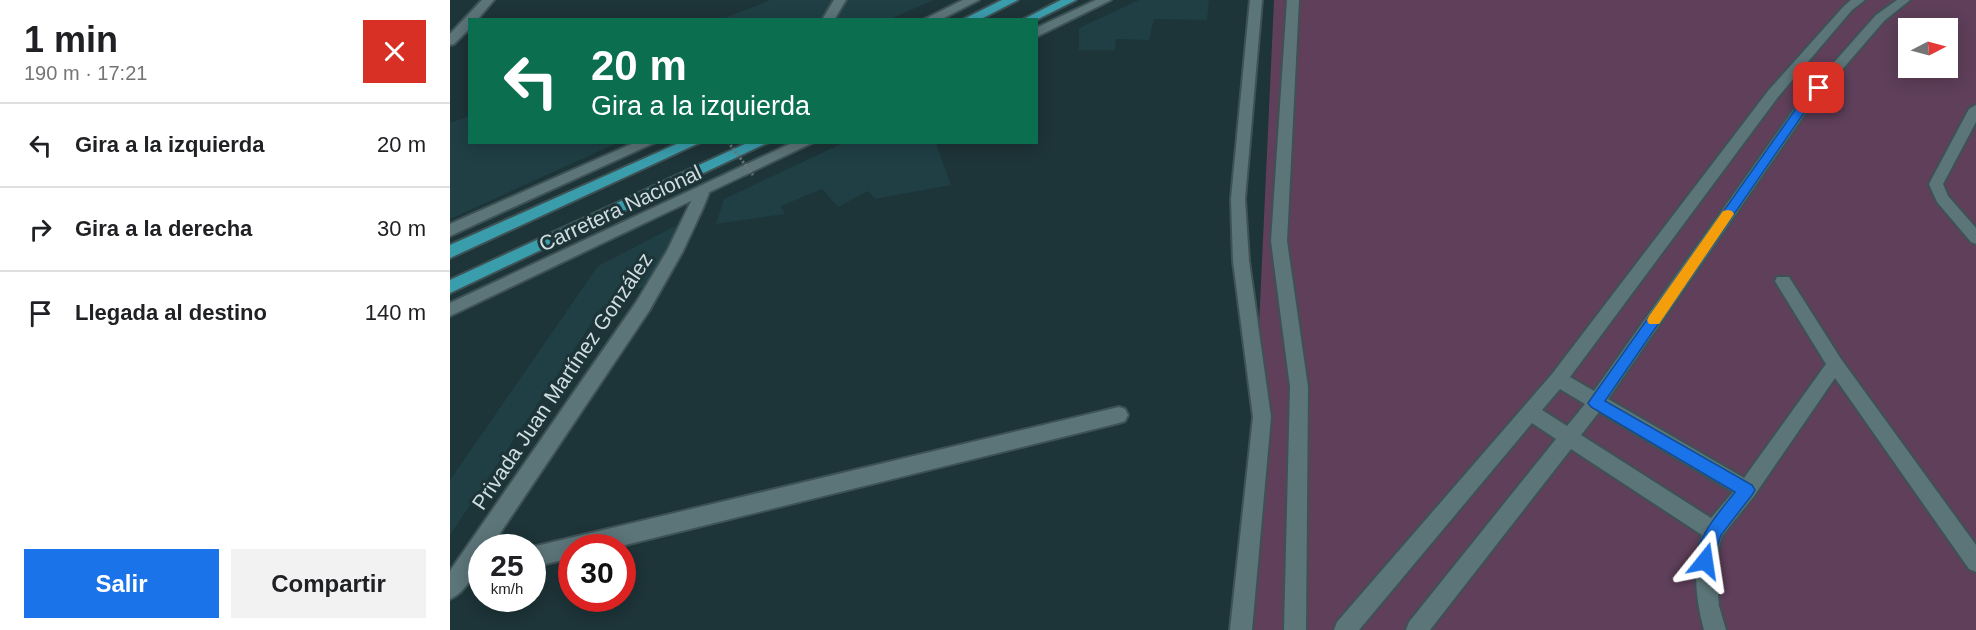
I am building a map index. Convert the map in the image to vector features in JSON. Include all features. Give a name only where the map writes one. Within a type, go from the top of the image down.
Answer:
[{"type":"highway","points":[[973,18],[1012,0]]},
{"type":"highway","points":[[1032,18],[1070,0]]},
{"type":"highway","name":"Carretera Nacional","points":[[450,252],[690,144]]},
{"type":"highway","name":"Carretera Nacional","points":[[450,287],[758,144]]},
{"type":"street","points":[[472,18],[488,0]]},
{"type":"street","points":[[829,18],[840,0]]},
{"type":"street","points":[[933,18],[973,0]]},
{"type":"street","points":[[1038,32],[1105,0]]},
{"type":"street","points":[[1241,630],[1262,417],[1241,261],[1238,199],[1256,0]]},
{"type":"street","points":[[1293,0],[1279,240],[1299,387],[1295,630]]},
{"type":"street","points":[[1345,630],[1558,378],[1773,94],[1848,8],[1859,0]]},
{"type":"street","points":[[1417,630],[1596,403],[1804,105],[1880,18],[1904,0]]},
{"type":"street","points":[[450,41],[468,22]]},
{"type":"street","points":[[1976,109],[1936,183],[1942,198],[1976,238]]},
{"type":"street","points":[[450,230],[645,144]]},
{"type":"street","name":"Carretera Nacional","points":[[450,310],[803,144]]},
{"type":"street","name":"Privada Juan Martínez González","points":[[454,582],[643,306],[673,255],[702,193]]},
{"type":"street","points":[[1784,281],[1835,364],[1976,562]]},
{"type":"street","points":[[1715,630],[1708,606],[1705,561],[1713,531],[1747,490],[1835,364]]},
{"type":"street","points":[[1558,378],[1596,403],[1747,490]]},
{"type":"street","points":[[1530,412],[1713,531]]},
{"type":"street","points":[[630,534],[1119,415]]},
{"type":"street","points":[[454,582],[468,576]]},
{"type":"path","points":[[730,144],[753,175]]},
{"type":"shaded area","points":[[770,0],[934,0],[892,18],[725,18]]},
{"type":"shaded area","points":[[1139,0],[1209,0],[1207,20],[1154,19],[1149,40],[1116,39],[1115,50],[1079,50],[1079,28]]},
{"type":"shaded area","points":[[1274,0],[1976,0],[1976,630],[1245,630]]},
{"type":"shaded area","points":[[468,116],[468,144],[615,144],[450,219],[450,123]]},
{"type":"shaded area","points":[[841,144],[936,144],[951,185],[875,199],[868,191],[838,207],[822,189],[781,206],[785,214],[716,224],[724,199]]},
{"type":"shaded area","points":[[681,223],[649,285],[632,291],[621,306],[603,306],[450,535],[450,480],[598,266]]},
{"type":"slow traffic","points":[[1654,320],[1728,214]]},
{"type":"route","points":[[1705,561],[1713,531],[1747,490],[1596,403],[1804,105],[1819,88]]}]
